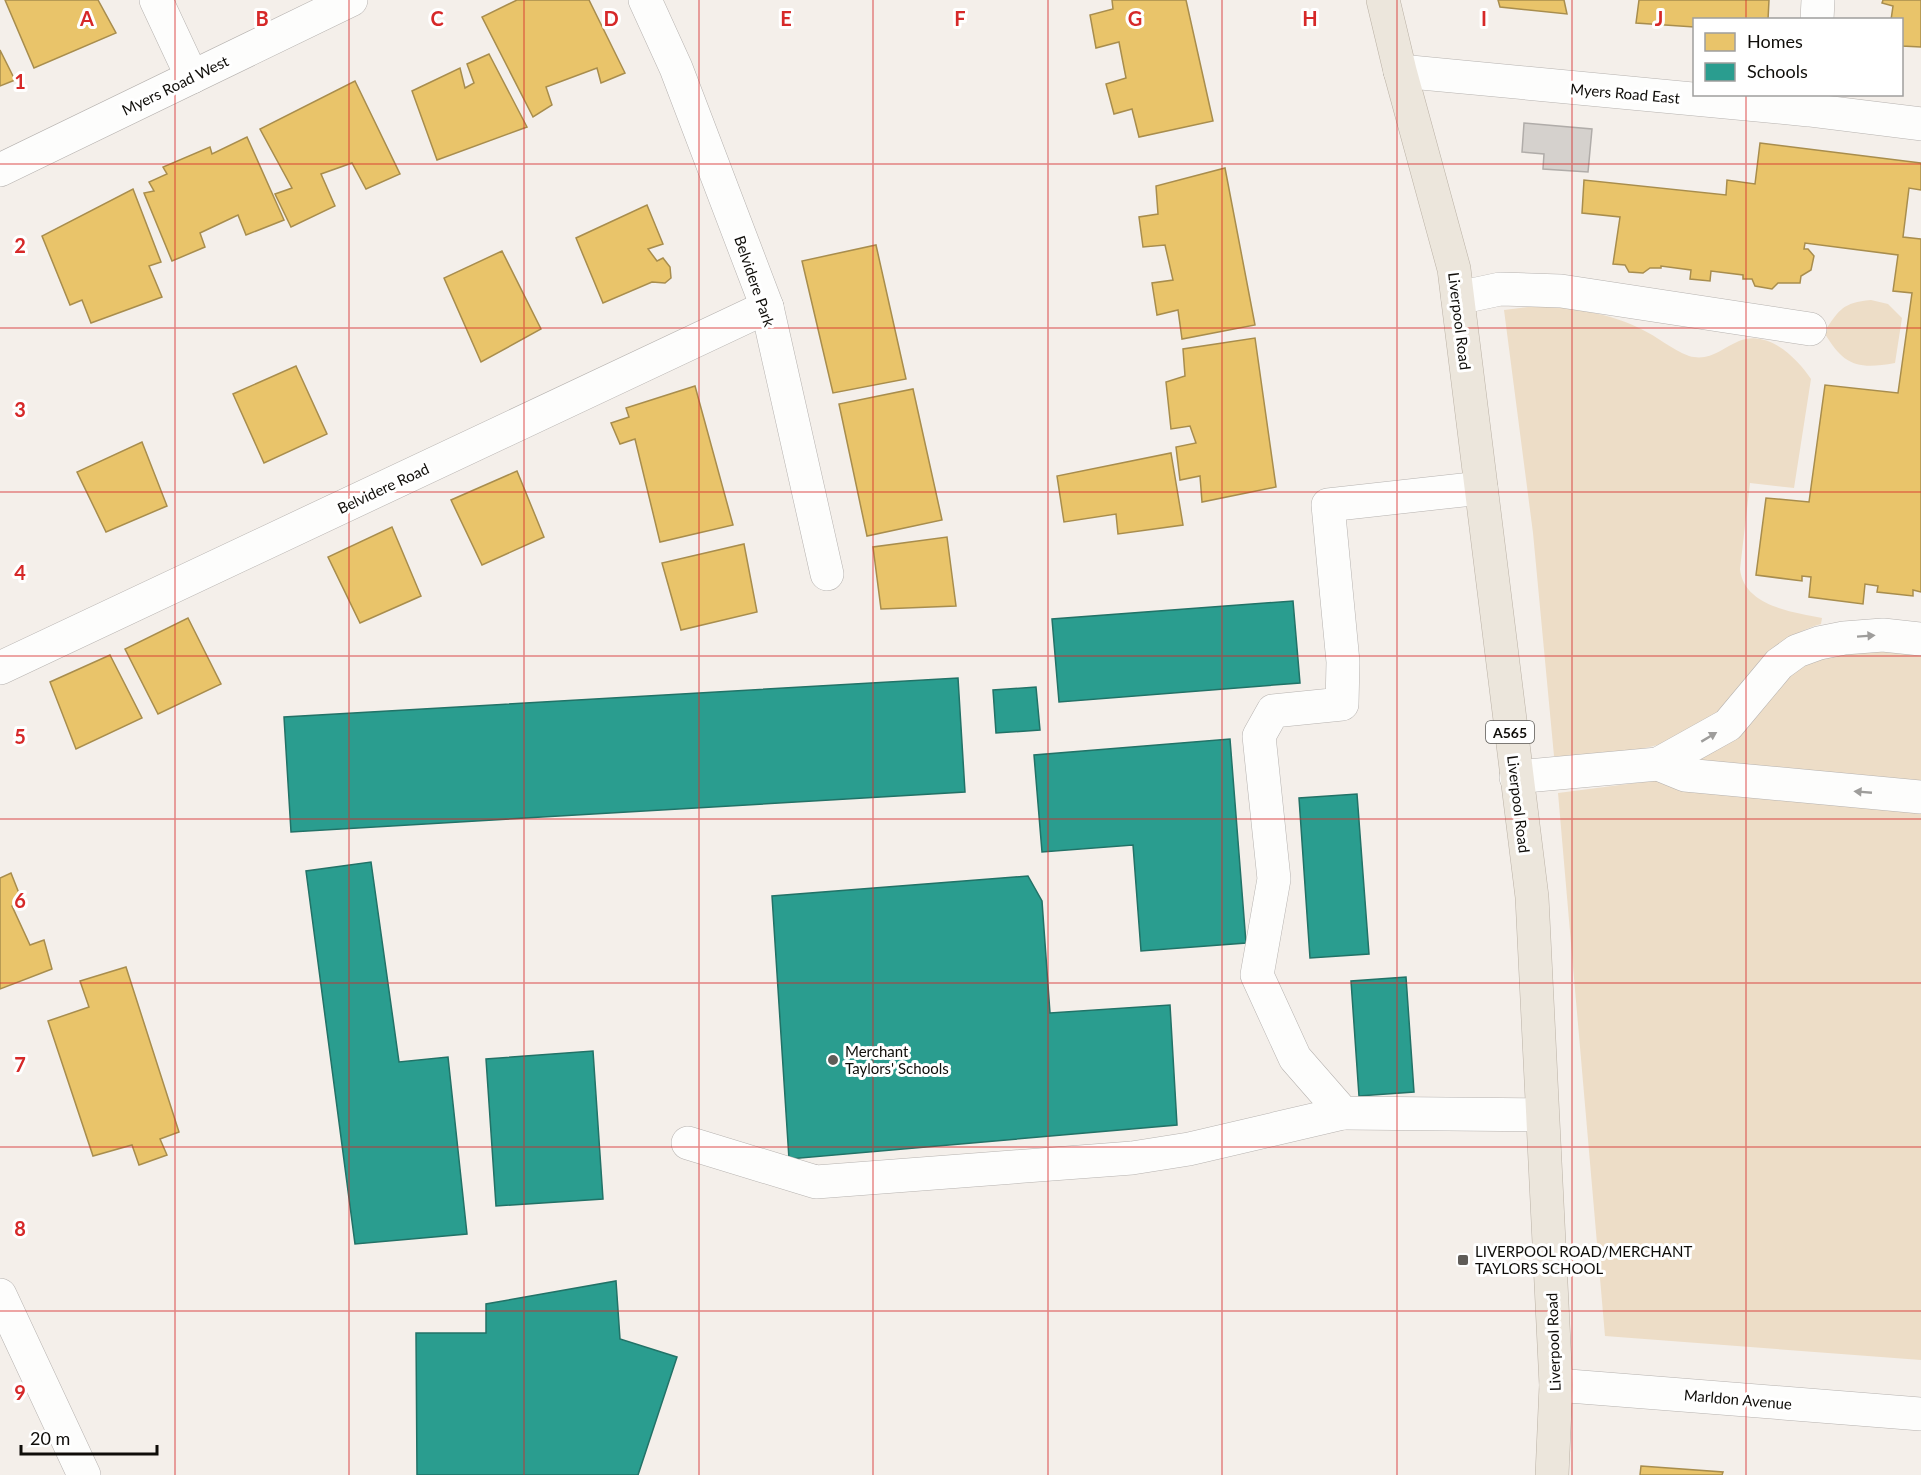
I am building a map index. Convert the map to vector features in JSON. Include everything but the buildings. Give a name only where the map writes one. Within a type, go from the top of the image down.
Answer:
[{"type":"highway","name":"Liverpool Road","points":[[1383,0],[1454,269],[1532,897],[1556,1385],[1552,1475]]},
{"type":"street","points":[[156,0],[192,77]]},
{"type":"street","name":"Myers Road West","points":[[0,170],[351,0]]},
{"type":"street","name":"Belvidere Park","points":[[645,0],[676,68],[767,308],[827,574]]},
{"type":"street","points":[[1817,18],[1818,0]]},
{"type":"street","name":"Myers Road East","points":[[1400,71],[1693,93]]},
{"type":"street","name":"Myers Road East","points":[[1730,96],[1809,102],[1921,124]]},
{"type":"street","points":[[1458,298],[1500,289],[1561,291],[1810,329]]},
{"type":"street","name":"Belvidere Road","points":[[0,668],[767,308]]},
{"type":"street","points":[[1343,1113],[1295,1058],[1257,975],[1274,879],[1258,736],[1273,711],[1342,704],[1343,662],[1328,505],[1481,488]]},
{"type":"street","points":[[1516,777],[1658,764],[1728,725],[1779,664],[1797,651],[1819,643],[1844,638],[1883,635],[1921,639]]},
{"type":"street","points":[[1658,764],[1685,775],[1921,797]]},
{"type":"street","points":[[688,1143],[816,1182],[1132,1158],[1189,1149],[1343,1113],[1542,1115]]},
{"type":"street","points":[[0,1295],[84,1475]]},
{"type":"street","name":"Marldon Avenue","points":[[1556,1385],[1921,1414]]},
{"type":"shaded area","points":[[1871,300],[1888,304],[1902,318],[1895,363],[1871,366],[1852,362],[1838,352],[1824,332],[1843,308]]},
{"type":"shaded area","points":[[1544,305],[1581,310],[1618,319],[1647,332],[1689,356],[1710,356],[1739,341],[1750,338],[1761,339],[1771,342],[1790,355],[1811,379],[1794,488],[1750,483],[1740,569],[1743,581],[1760,599],[1784,610],[1822,618],[1821,624],[1800,632],[1783,643],[1769,655],[1734,698],[1704,724],[1683,736],[1649,747],[1583,757],[1554,756],[1533,533],[1504,310]]},
{"type":"shaded area","points":[[1921,647],[1921,782],[1690,761],[1809,655]]},
{"type":"shaded area","points":[[1659,780],[1921,806],[1921,1360],[1605,1336],[1558,793]]},
{"type":"place","name":"Merchant Taylors' Schools","points":[[833,1060]]},
{"type":"place","name":"LIVERPOOL ROAD/MERCHANT TAYLORS SCHOOL","points":[[1463,1260]]}]
